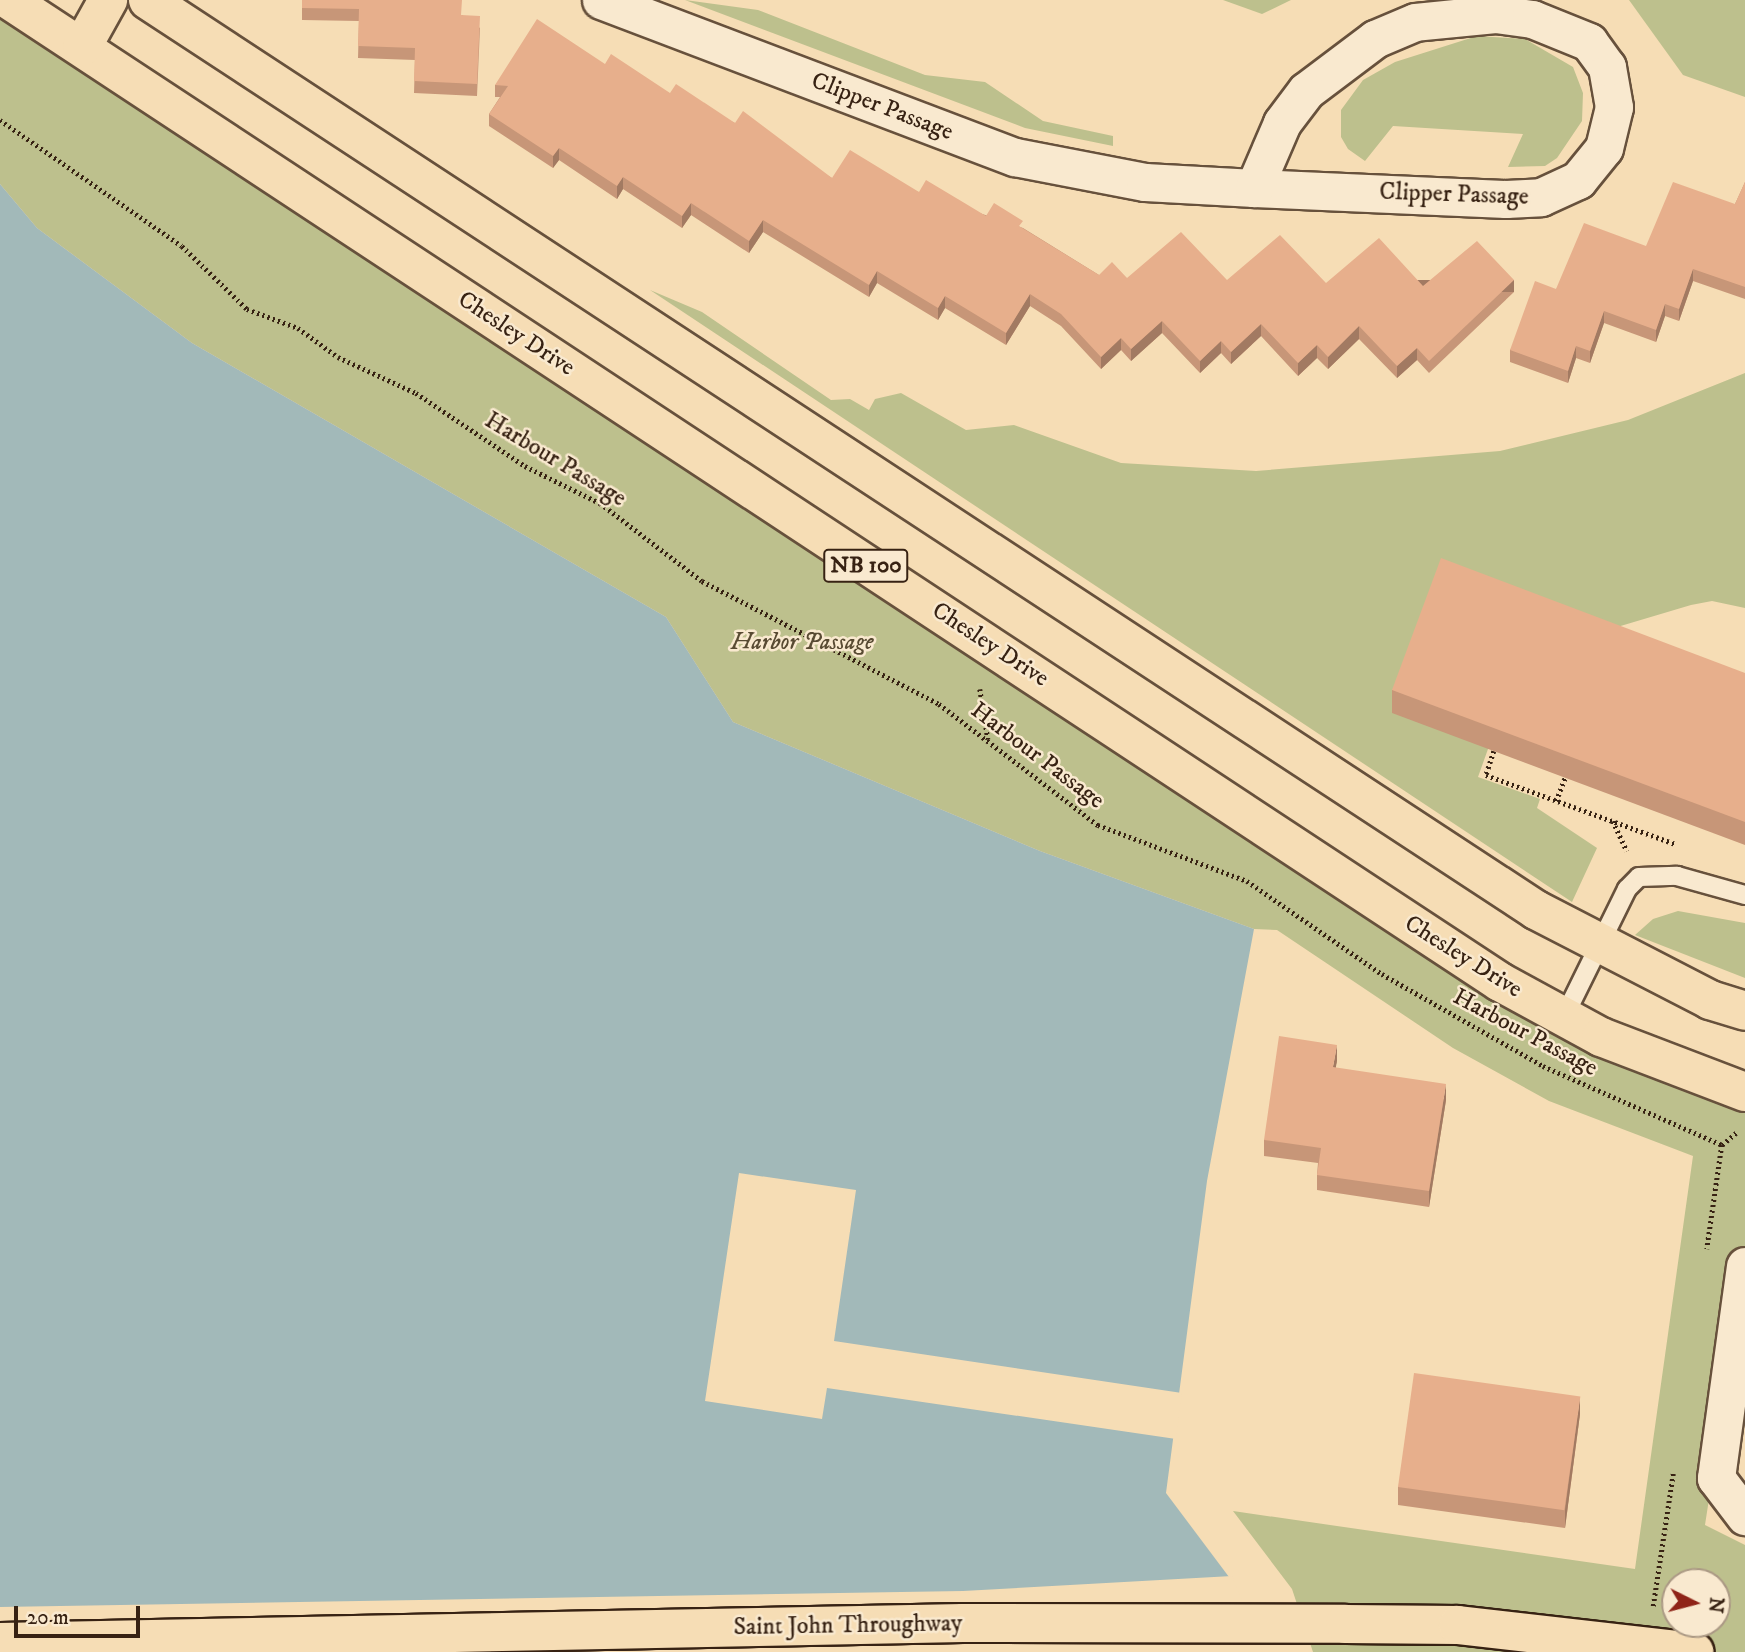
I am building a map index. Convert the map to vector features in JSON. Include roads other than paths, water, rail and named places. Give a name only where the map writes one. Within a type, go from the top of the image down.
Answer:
[{"type":"main road","name":"Chesley Drive","points":[[9,0],[1255,824],[1564,1017],[1693,1077],[1745,1092]]},
{"type":"main road","points":[[82,47],[108,0]]},
{"type":"main road","points":[[148,0],[1512,895],[1600,946],[1745,1011]]},
{"type":"main road","name":"Saint John Throughway","points":[[0,1642],[949,1623],[1345,1624],[1458,1625],[1693,1652]]},
{"type":"street","name":"Clipper Passage","points":[[601,0],[1015,158],[1110,179],[1254,188],[1506,199],[1551,194],[1578,180],[1604,148],[1614,107],[1607,67],[1589,42],[1532,19],[1482,15],[1415,22],[1375,39],[1306,91],[1282,123],[1254,188]]},
{"type":"street","points":[[1745,1266],[1716,1478],[1745,1516]]},
{"type":"lane","points":[[1564,1017],[1639,877],[1677,876],[1745,895]]},
{"type":"water","points":[[0,184],[37,228],[192,343],[666,617],[733,722],[1040,851],[1254,929],[1207,1181],[1166,1493],[1229,1577],[0,1652]]},
{"type":"park label","name":"Harbor Passage","points":[[802,643]]}]
